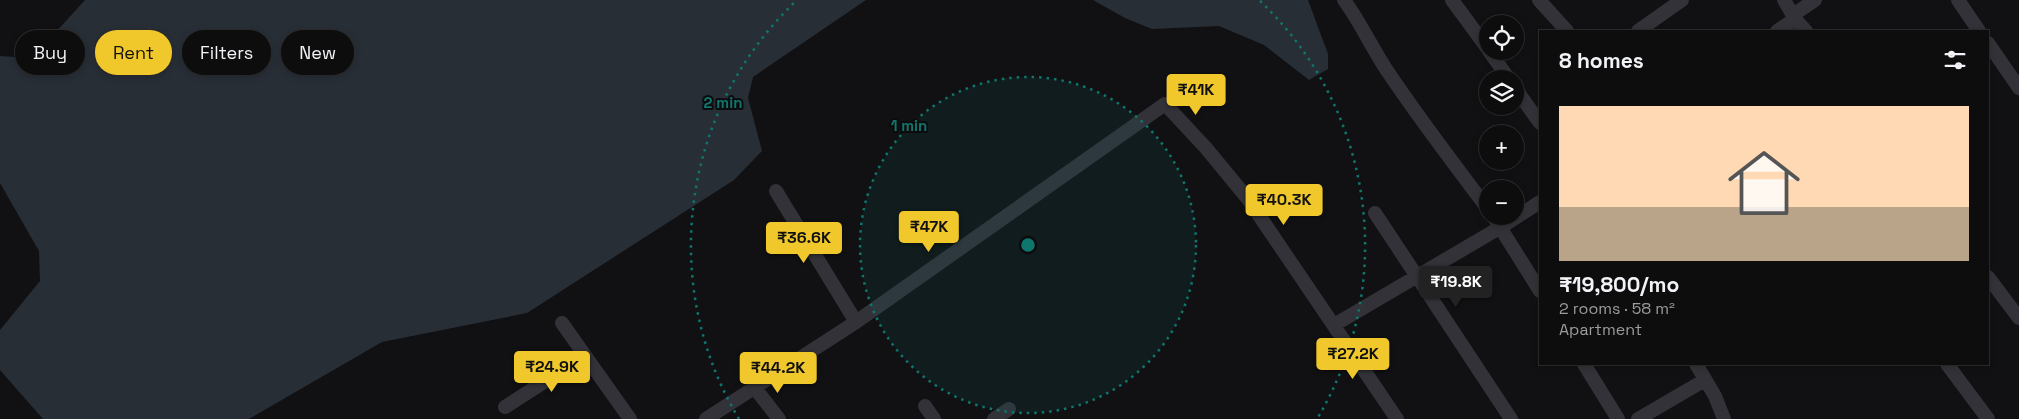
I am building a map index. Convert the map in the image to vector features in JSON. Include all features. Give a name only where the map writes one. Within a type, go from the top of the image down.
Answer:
[{"type":"street","points":[[1344,0],[1355,14],[1385,67],[1428,131],[1479,197]]},
{"type":"street","points":[[1452,0],[1479,38]]},
{"type":"street","points":[[1539,0],[1566,30]]},
{"type":"street","points":[[1639,30],[1682,0]]},
{"type":"street","points":[[1784,0],[1794,17],[1805,30]]},
{"type":"street","points":[[1778,30],[1815,0]]},
{"type":"street","points":[[1958,0],[1978,30]]},
{"type":"street","points":[[1989,44],[2019,88]]},
{"type":"street","points":[[1524,101],[1539,122]]},
{"type":"street","points":[[706,419],[856,322],[1165,104],[1206,148],[1248,199],[1397,419]]},
{"type":"street","points":[[776,191],[856,322]]},
{"type":"street","points":[[1524,209],[1539,202]]},
{"type":"street","points":[[1375,213],[1511,419]]},
{"type":"street","points":[[1334,325],[1418,276],[1493,225]]},
{"type":"street","points":[[1499,225],[1539,289]]},
{"type":"street","points":[[1989,278],[2019,318]]},
{"type":"street","points":[[562,323],[630,419]]},
{"type":"street","points":[[504,407],[584,356]]},
{"type":"street","points":[[1585,365],[1618,419]]},
{"type":"street","points":[[1697,365],[1715,396],[1724,419]]},
{"type":"street","points":[[1948,365],[1988,419]]},
{"type":"street","points":[[1638,419],[1705,380]]},
{"type":"street","points":[[754,387],[778,419]]},
{"type":"street","points":[[925,406],[934,419]]},
{"type":"street","points":[[994,419],[1009,409]]},
{"type":"shaded area","points":[[85,0],[866,0],[753,77],[748,98],[762,151],[734,180],[527,313],[382,342],[249,419],[43,419],[0,370],[0,330],[40,281],[39,251],[0,183],[0,56],[15,57],[15,75],[85,75],[85,30],[58,30]]},
{"type":"shaded area","points":[[1093,0],[1308,0],[1328,54],[1328,69],[1309,80],[1264,45],[1219,26],[1152,29],[1125,18]]}]
